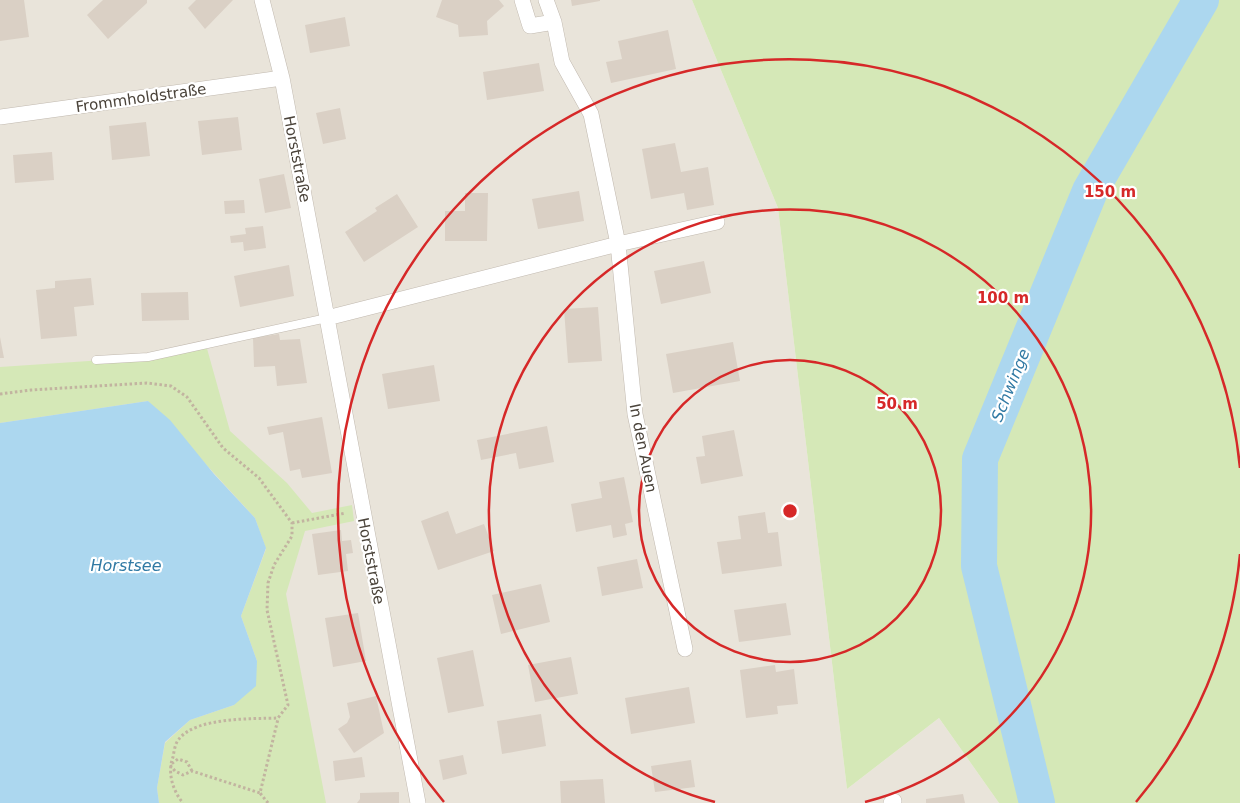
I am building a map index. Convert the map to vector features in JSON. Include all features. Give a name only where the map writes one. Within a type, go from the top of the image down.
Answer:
[{"type":"street","name":"Horststraße","points":[[262,0],[282,78],[418,803]]},
{"type":"street","points":[[522,0],[530,26],[554,22]]},
{"type":"street","name":"In den Auen","points":[[546,0],[554,22],[562,62],[591,114],[618,244],[635,414],[685,649]]},
{"type":"street","name":"Frommholdstraße","points":[[0,117],[282,78]]},
{"type":"street","points":[[327,318],[618,244],[717,222]]},
{"type":"lane","points":[[96,360],[148,357],[327,318]]},
{"type":"path","points":[[0,394],[31,390],[147,383],[170,386],[187,397],[223,448],[259,478],[292,523],[292,536],[274,565],[268,583],[267,610],[271,636],[281,666],[288,706],[278,718],[260,793]]},
{"type":"path","points":[[292,523],[362,510]]},
{"type":"path","points":[[183,803],[174,792],[170,765],[179,739],[198,727],[227,719],[278,718]]},
{"type":"path","points":[[170,765],[178,759],[187,762],[192,771]]},
{"type":"path","points":[[170,765],[175,772],[183,774],[192,771],[260,793],[268,803]]},
{"type":"shaded area","points":[[0,0],[692,0],[778,208],[847,789],[939,718],[999,803],[0,803]]},
{"type":"green space","points":[[692,0],[1240,0],[1240,803],[999,803],[939,718],[847,789],[778,208]]},
{"type":"green space","points":[[206,345],[230,431],[287,483],[312,513],[352,505],[354,521],[305,531],[286,594],[326,803],[159,803],[157,788],[165,743],[190,720],[234,705],[257,661],[241,616],[266,549],[255,518],[148,401],[0,423],[0,367],[148,357]]},
{"type":"water","name":"Horstsee","points":[[148,401],[170,420],[214,474],[255,518],[266,548],[241,616],[257,661],[256,686],[234,705],[190,720],[165,742],[157,788],[159,803],[0,803],[0,423]]},
{"type":"building","points":[[0,0],[24,0],[29,37],[0,41]]},
{"type":"building","points":[[103,0],[147,0],[147,3],[108,39],[87,15]]},
{"type":"building","points":[[196,0],[233,0],[205,29],[188,8]]},
{"type":"building","points":[[442,0],[499,0],[504,6],[487,21],[488,35],[459,37],[458,25],[436,17]]},
{"type":"building","points":[[571,0],[600,0],[600,1],[572,6]]},
{"type":"building","points":[[345,17],[350,46],[310,53],[305,25]]},
{"type":"building","points":[[668,30],[676,69],[611,83],[606,62],[622,59],[618,41]]},
{"type":"building","points":[[539,63],[544,91],[487,100],[483,72]]},
{"type":"building","points":[[340,108],[346,139],[323,144],[316,113]]},
{"type":"building","points":[[238,117],[242,150],[202,155],[198,121]]},
{"type":"building","points":[[146,122],[150,156],[112,160],[109,126]]},
{"type":"building","points":[[675,143],[681,172],[708,167],[714,205],[687,210],[684,193],[651,199],[642,149]]},
{"type":"building","points":[[52,152],[54,180],[15,183],[13,155]]},
{"type":"building","points":[[284,174],[291,208],[265,213],[259,179]]},
{"type":"building","points":[[579,191],[584,221],[538,229],[532,199]]},
{"type":"building","points":[[465,193],[488,193],[487,241],[445,241],[445,211],[465,211]]},
{"type":"building","points":[[397,194],[418,227],[364,262],[345,232],[377,211],[375,208]]},
{"type":"building","points":[[244,200],[245,213],[225,214],[224,201]]},
{"type":"building","points":[[263,226],[266,248],[244,251],[243,242],[231,243],[230,236],[246,234],[245,228]]},
{"type":"building","points":[[704,261],[711,293],[661,304],[654,271]]},
{"type":"building","points":[[289,265],[294,296],[240,307],[234,276]]},
{"type":"building","points":[[91,278],[94,305],[74,307],[77,336],[41,339],[36,290],[55,288],[55,281]]},
{"type":"building","points":[[188,292],[189,320],[142,321],[141,293]]},
{"type":"building","points":[[598,307],[602,361],[568,363],[564,309]]},
{"type":"building","points":[[279,334],[280,340],[300,339],[307,383],[277,386],[275,366],[254,367],[253,338]]},
{"type":"building","points":[[0,337],[4,358],[0,358]]},
{"type":"building","points":[[733,342],[740,381],[673,393],[666,354]]},
{"type":"building","points":[[434,365],[440,401],[388,409],[382,374]]},
{"type":"building","points":[[322,417],[332,473],[302,478],[300,469],[290,471],[283,432],[269,435],[267,427]]},
{"type":"building","points":[[547,426],[554,462],[519,469],[516,453],[481,460],[477,440]]},
{"type":"building","points":[[734,430],[743,476],[701,484],[696,457],[705,456],[702,436]]},
{"type":"building","points":[[624,477],[633,522],[625,524],[627,535],[613,538],[611,525],[576,532],[571,504],[602,498],[599,482]]},
{"type":"building","points":[[448,511],[456,534],[484,524],[494,551],[438,570],[421,521]]},
{"type":"building","points":[[765,512],[768,533],[778,532],[782,566],[722,574],[717,542],[741,539],[738,516]]},
{"type":"building","points":[[341,530],[342,541],[351,540],[353,553],[346,554],[348,571],[318,575],[312,534]]},
{"type":"building","points":[[637,559],[643,588],[602,596],[597,567]]},
{"type":"building","points":[[541,584],[550,622],[501,634],[492,595]]},
{"type":"building","points":[[786,603],[791,635],[739,642],[734,610]]},
{"type":"building","points":[[358,613],[366,661],[333,667],[325,618]]},
{"type":"building","points":[[473,650],[484,706],[448,713],[437,658]]},
{"type":"building","points":[[571,657],[578,694],[535,702],[528,665]]},
{"type":"building","points":[[775,665],[776,672],[794,669],[798,704],[777,706],[778,714],[746,718],[740,670]]},
{"type":"building","points":[[689,687],[695,723],[631,734],[625,698]]},
{"type":"building","points":[[376,696],[384,733],[354,753],[338,729],[347,723],[350,717],[347,703]]},
{"type":"building","points":[[541,714],[546,746],[502,754],[497,721]]},
{"type":"building","points":[[463,755],[467,774],[443,780],[439,760]]},
{"type":"building","points":[[362,757],[365,777],[335,781],[333,761]]},
{"type":"building","points":[[691,760],[695,787],[655,792],[651,766]]},
{"type":"building","points":[[603,779],[605,803],[561,803],[560,781]]},
{"type":"building","points":[[399,792],[399,803],[357,803],[360,799],[360,793]]},
{"type":"building","points":[[963,794],[965,803],[926,803],[926,799]]},
{"type":"waterway","name":"Schwinge","points":[[1037,803],[979,566],[980,459],[1090,191],[1201,0]]}]
